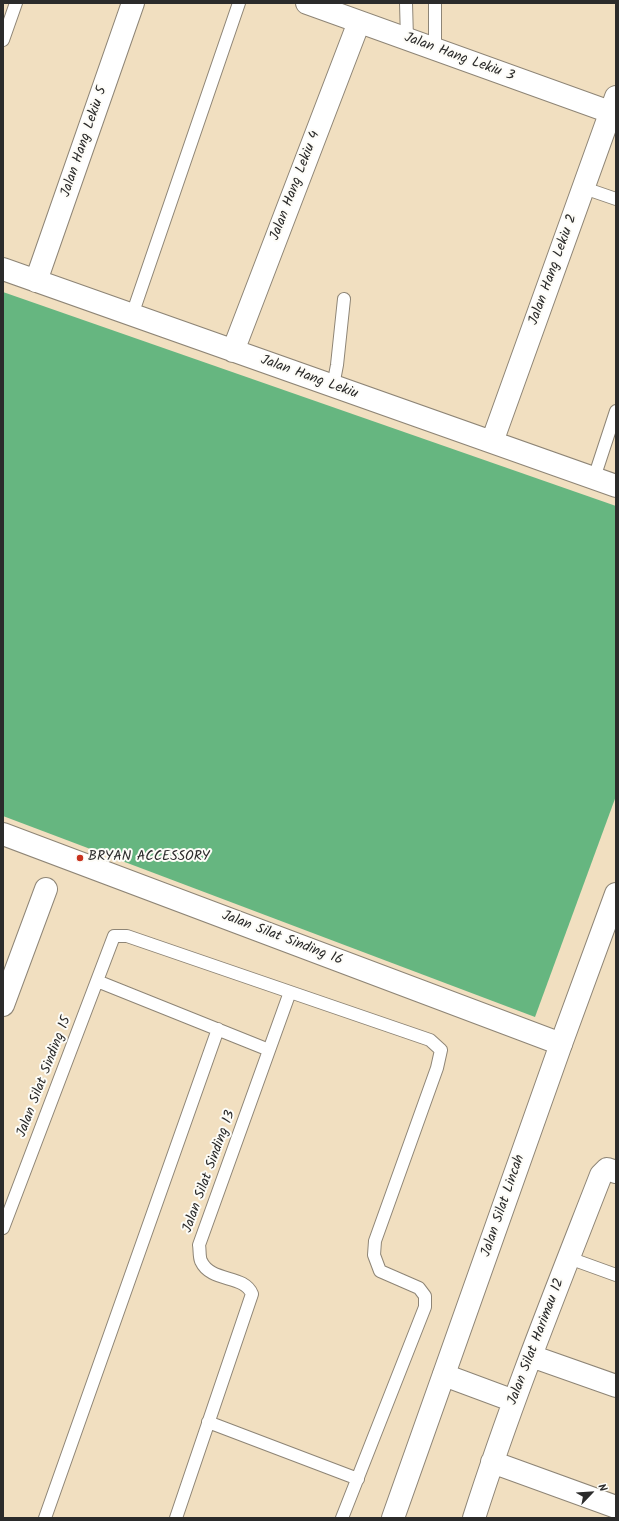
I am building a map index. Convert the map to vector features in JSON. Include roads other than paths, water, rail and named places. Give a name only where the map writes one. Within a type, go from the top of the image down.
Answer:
[{"type":"street","name":"Jalan Hang Lekiu 5","points":[[36,281],[133,3]]},
{"type":"street","name":"Jalan Hang Lekiu 3","points":[[307,3],[435,49],[613,104]]},
{"type":"street","name":"Jalan Hang Lekiu 4","points":[[233,351],[359,22]]},
{"type":"street","name":"Jalan Hang Lekiu 2","points":[[492,442],[613,104]]},
{"type":"street","name":"Jalan Hang Lekiu","points":[[3,269],[616,486]]},
{"type":"street","name":"Jalan Silat Sinding 16","points":[[3,834],[561,1044]]},
{"type":"street","points":[[3,1005],[46,889]]},
{"type":"street","name":"Jalan Silat Lincah","points":[[393,1518],[561,1044],[610,932],[616,894]]},
{"type":"street","name":"Jalan Silat Harimau 12","points":[[474,1518],[514,1401],[601,1174],[611,1170]]},
{"type":"street","points":[[531,1356],[616,1386]]},
{"type":"street","points":[[444,1375],[514,1401]]},
{"type":"street","points":[[492,1462],[616,1507]]},
{"type":"lane","points":[[3,40],[16,3]]},
{"type":"lane","points":[[132,315],[239,3]]},
{"type":"lane","points":[[406,3],[407,39]]},
{"type":"lane","points":[[435,3],[435,49]]},
{"type":"lane","points":[[584,188],[616,199]]},
{"type":"lane","points":[[333,386],[337,365],[344,299]]},
{"type":"lane","points":[[594,478],[616,411]]},
{"type":"lane","name":"Jalan Silat Sinding 15","points":[[3,1228],[114,936],[126,936],[290,992]]},
{"type":"lane","points":[[97,981],[269,1050]]},
{"type":"lane","points":[[290,992],[430,1040],[440,1050],[437,1068],[375,1242],[374,1255],[380,1271],[418,1288],[425,1296],[425,1306],[342,1518]]},
{"type":"lane","name":"Jalan Silat Sinding 13","points":[[176,1518],[252,1294],[249,1288],[242,1284],[209,1272],[201,1260],[199,1245],[290,992]]},
{"type":"lane","points":[[45,1518],[218,1029]]},
{"type":"lane","points":[[569,1258],[616,1275]]},
{"type":"lane","points":[[208,1422],[358,1479]]},
{"type":"place","name":"BRYAN ACCESSORY","points":[[80,858]]}]
